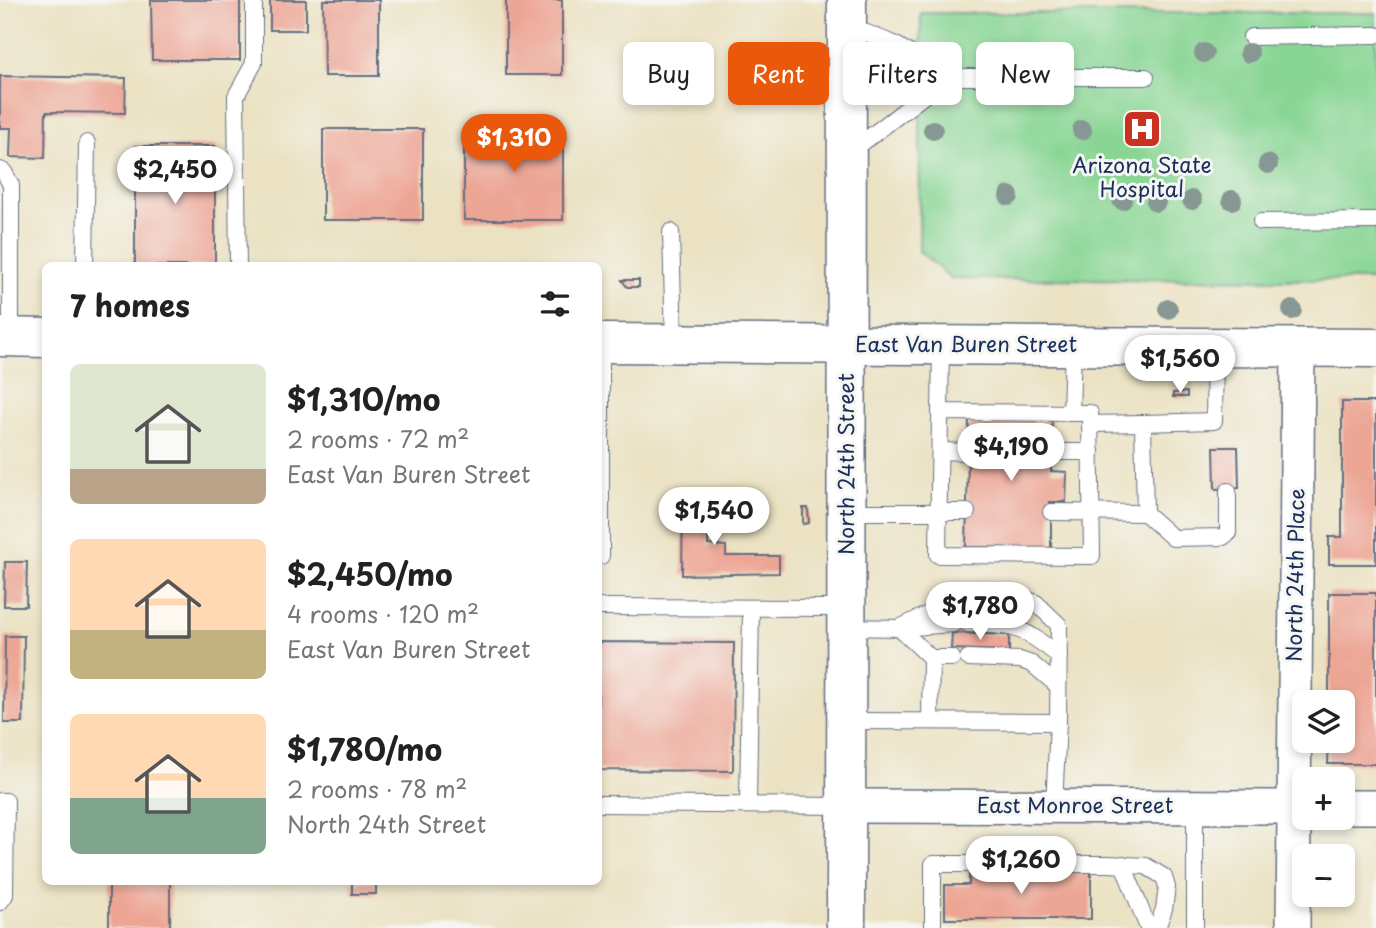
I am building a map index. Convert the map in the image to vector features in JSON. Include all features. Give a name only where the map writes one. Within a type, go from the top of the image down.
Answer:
[{"type":"main road","name":"North 24th Street","points":[[846,928],[847,12]]},
{"type":"main road","name":"East Van Buren Street","points":[[602,343],[1376,348]]},
{"type":"street","name":"North 24th Place","points":[[1298,349],[1299,767]]},
{"type":"street","name":"East Monroe Street","points":[[846,806],[1292,807]]},
{"type":"street","points":[[1355,807],[1376,807]]},
{"type":"street","name":"North 24th Place","points":[[1293,928],[1298,830]]},
{"type":"lane","points":[[238,262],[236,96],[254,64],[254,0]]},
{"type":"lane","points":[[847,12],[892,42]]},
{"type":"lane","points":[[1251,37],[1376,35]]},
{"type":"lane","points":[[962,76],[1146,76]]},
{"type":"lane","points":[[847,155],[911,105]]},
{"type":"lane","points":[[85,262],[87,143]]},
{"type":"lane","points":[[0,170],[11,185],[19,337]]},
{"type":"lane","points":[[1261,222],[1376,221]]},
{"type":"lane","points":[[671,232],[674,343]]},
{"type":"lane","points":[[940,412],[1090,413],[1092,556],[938,555],[940,451],[940,412],[941,345]]},
{"type":"lane","points":[[1071,413],[1073,346]]},
{"type":"lane","points":[[1090,424],[1214,421],[1215,348]]},
{"type":"lane","points":[[1143,423],[1145,513]]},
{"type":"lane","points":[[940,451],[968,452]]},
{"type":"lane","points":[[1051,452],[1091,452]]},
{"type":"lane","points":[[1051,512],[1145,513],[1173,538],[1223,537],[1228,533],[1229,525],[1228,491]]},
{"type":"lane","points":[[847,512],[967,512]]},
{"type":"lane","points":[[900,628],[951,603],[1028,600],[1036,603],[1059,625],[1055,806]]},
{"type":"lane","points":[[602,607],[751,608],[846,618],[900,628],[960,624],[1010,626],[1029,632],[1059,656]]},
{"type":"lane","points":[[748,805],[751,608]]},
{"type":"lane","points":[[900,628],[931,658],[1020,660],[1032,664],[1058,686]]},
{"type":"lane","points":[[930,721],[931,658]]},
{"type":"lane","points":[[846,721],[1058,722]]},
{"type":"lane","points":[[0,801],[6,801],[6,814],[5,895],[0,902]]},
{"type":"lane","points":[[602,804],[846,806]]},
{"type":"lane","points":[[1195,807],[1195,928]]},
{"type":"lane","points":[[933,928],[933,864],[1146,866],[1164,877],[1167,887],[1164,909],[1157,928]]},
{"type":"lane","points":[[1123,864],[1148,928]]},
{"type":"green space","name":"Arizona State Hospital","points":[[921,13],[1376,13],[1376,280],[952,279],[919,251],[920,105],[962,105],[962,42],[921,42]]},
{"type":"building","points":[[151,0],[240,0],[240,60],[152,60]]},
{"type":"building","points":[[270,0],[306,0],[306,30],[270,30]]},
{"type":"building","points":[[323,0],[379,0],[379,76],[324,76]]},
{"type":"building","points":[[506,0],[562,0],[562,75],[506,75]]},
{"type":"building","points":[[0,76],[126,78],[125,113],[46,112],[45,158],[10,157],[11,128],[0,128]]},
{"type":"building","points":[[464,128],[563,128],[563,220],[464,220]]},
{"type":"building","points":[[323,129],[423,129],[423,220],[323,220]]},
{"type":"building","points":[[135,146],[215,146],[215,262],[135,262]]},
{"type":"building","points":[[622,280],[639,280],[639,287],[627,287]]},
{"type":"building","points":[[1187,392],[1187,397],[1173,397],[1173,393]]},
{"type":"building","points":[[1342,402],[1376,402],[1376,564],[1329,564],[1329,537],[1342,537]]},
{"type":"building","points":[[969,417],[1052,418],[1051,471],[1067,472],[1066,502],[1049,502],[1051,549],[966,547]]},
{"type":"building","points":[[1214,447],[1238,447],[1239,488],[1215,489]]},
{"type":"building","points":[[683,495],[709,496],[708,545],[726,546],[726,556],[779,556],[779,573],[682,575]]},
{"type":"building","points":[[803,508],[808,508],[809,523],[803,524]]},
{"type":"building","points":[[5,562],[27,562],[26,606],[4,606]]},
{"type":"building","points":[[1329,593],[1376,593],[1376,764],[1328,764],[1328,753],[1355,753],[1355,690],[1329,690]]},
{"type":"building","points":[[952,633],[1009,635],[1009,651],[951,649]]},
{"type":"building","points":[[5,636],[24,636],[23,723],[4,723]]},
{"type":"building","points":[[602,642],[734,643],[733,771],[602,770]]},
{"type":"building","points":[[969,871],[1091,872],[1091,919],[945,919],[945,885],[969,885]]},
{"type":"building","points":[[109,885],[170,885],[170,928],[109,928]]},
{"type":"building","points":[[352,885],[376,885],[376,894],[352,894]]},
{"type":"place","name":"Arizona State Hospital","points":[[1142,129]]}]
